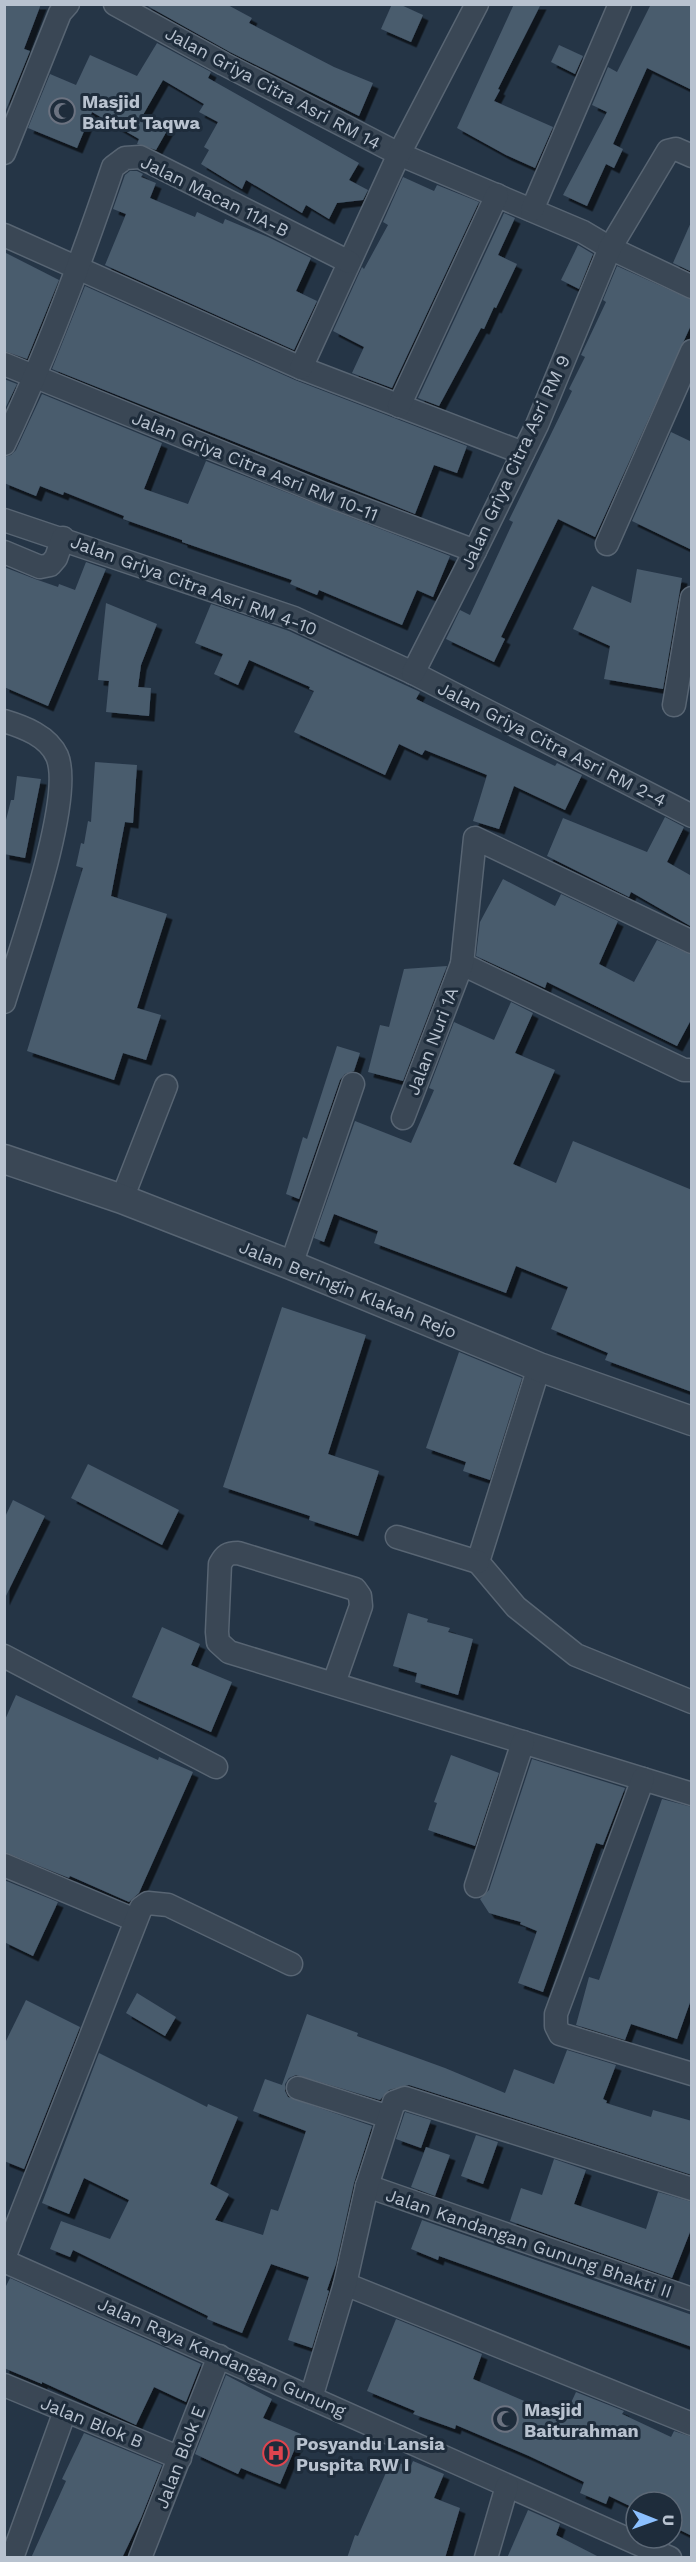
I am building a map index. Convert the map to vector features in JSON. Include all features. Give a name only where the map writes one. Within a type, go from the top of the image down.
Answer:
[{"type":"street","points":[[4,153],[60,13],[68,4]]},
{"type":"street","name":"Jalan Griya Citra Asri RM 14","points":[[115,4],[224,64],[399,154],[583,232],[610,248],[692,287]]},
{"type":"street","points":[[302,368],[399,154],[477,4]]},
{"type":"street","points":[[532,210],[620,4]]},
{"type":"street","name":"Jalan Griya Citra Asri RM 9","points":[[413,673],[523,453],[610,248],[668,151],[676,149],[692,156]]},
{"type":"street","name":"Jalan Macan 11A-B","points":[[78,269],[113,167],[125,158],[140,157],[349,262]]},
{"type":"street","points":[[399,406],[497,195]]},
{"type":"street","points":[[4,235],[302,368],[523,453]]},
{"type":"street","points":[[4,444],[36,378],[78,269]]},
{"type":"street","points":[[608,544],[692,351]]},
{"type":"street","name":"Jalan Griya Citra Asri RM 10-11","points":[[4,364],[324,494],[475,551]]},
{"type":"street","name":"Jalan Griya Citra Asri RM 4-10","points":[[4,520],[63,538],[294,618],[413,673]]},
{"type":"street","points":[[4,552],[40,567],[50,565],[56,558],[63,538]]},
{"type":"street","points":[[674,705],[692,598]]},
{"type":"street","name":"Jalan Griya Citra Asri RM 2-4","points":[[413,673],[692,816]]},
{"type":"street","points":[[4,721],[44,738],[57,756],[62,782],[51,847],[4,1002]]},
{"type":"street","name":"Jalan Nuri 1A","points":[[403,1118],[462,964],[473,842],[477,837],[692,942]]},
{"type":"street","points":[[462,964],[684,1070],[690,1070]]},
{"type":"street","points":[[291,1265],[353,1084]]},
{"type":"street","points":[[122,1199],[166,1086]]},
{"type":"street","name":"Jalan Beringin Klakah Rejo","points":[[4,1159],[122,1199],[291,1265],[539,1367],[692,1421]]},
{"type":"street","points":[[478,1562],[539,1367]]},
{"type":"street","points":[[397,1537],[478,1562],[516,1607],[576,1655],[692,1702]]},
{"type":"street","points":[[334,1683],[361,1606],[360,1596],[355,1589],[238,1553],[229,1553],[224,1557],[220,1564],[217,1632],[221,1647],[229,1652],[692,1794]]},
{"type":"street","points":[[4,1656],[216,1767]]},
{"type":"street","points":[[476,1886],[523,1742]]},
{"type":"street","points":[[643,1779],[556,2014],[556,2026],[560,2034],[692,2074]]},
{"type":"street","points":[[4,1865],[135,1920]]},
{"type":"street","points":[[4,2259],[141,1908],[148,1903],[168,1905],[291,1964]]},
{"type":"street","points":[[298,2088],[389,2117]]},
{"type":"street","points":[[311,2397],[345,2284],[367,2186],[394,2102],[405,2098],[692,2189]]},
{"type":"street","name":"Jalan Kandangan Gunung Bhakti II","points":[[367,2186],[692,2299]]},
{"type":"street","name":"Jalan Raya Kandangan Gunung","points":[[4,2259],[670,2558]]},
{"type":"street","points":[[345,2284],[692,2424]]},
{"type":"street","name":"Jalan Blok E","points":[[140,2558],[219,2356]]},
{"type":"street","name":"Jalan Blok B","points":[[4,2385],[180,2458]]},
{"type":"street","points":[[12,2558],[65,2411]]},
{"type":"street","points":[[486,2558],[507,2486]]},
{"type":"building","points":[[4,4],[41,4],[24,49],[30,51],[4,115]]},
{"type":"building","points":[[144,4],[226,4],[252,18],[249,23],[334,67],[373,83],[359,116],[230,52]]},
{"type":"building","points":[[392,4],[399,4],[423,15],[411,42],[381,29]]},
{"type":"building","points":[[514,4],[541,4],[494,101],[553,127],[535,168],[457,128]]},
{"type":"building","points":[[651,4],[692,4],[692,90],[647,68],[613,144],[623,149],[614,168],[606,164],[587,206],[563,195],[607,112],[592,105],[608,67],[617,72]]},
{"type":"building","points":[[157,43],[211,72],[208,78],[359,163],[349,180],[368,190],[363,200],[337,203],[329,219],[306,205],[302,213],[246,180],[242,189],[201,164],[209,150],[204,147],[218,122],[199,112],[204,104],[163,80],[143,115],[168,129],[156,150],[137,144],[139,139],[92,112],[77,148],[28,128],[50,74],[76,85],[90,55],[137,76]]},
{"type":"building","points":[[559,45],[583,56],[575,74],[551,62]]},
{"type":"building","points":[[130,171],[137,171],[143,174],[141,177],[156,183],[150,198],[195,217],[197,212],[223,224],[225,219],[311,258],[296,291],[317,301],[294,350],[105,265],[126,214],[113,209],[125,175]]},
{"type":"building","points":[[403,177],[434,191],[437,185],[479,202],[392,388],[352,373],[364,347],[333,331],[362,267],[364,269],[388,225],[383,222]]},
{"type":"building","points":[[504,213],[515,218],[498,255],[517,264],[496,308],[494,307],[484,329],[481,328],[439,406],[418,398]]},
{"type":"building","points":[[692,220],[692,272],[673,263]]},
{"type":"building","points":[[578,245],[593,254],[579,289],[561,280]]},
{"type":"building","points":[[4,252],[59,280],[27,359],[4,351]]},
{"type":"building","points":[[617,266],[692,300],[692,323],[595,537],[558,519],[501,637],[505,639],[494,662],[446,639],[460,610],[470,615],[513,522],[509,520],[572,391],[569,389],[585,357],[581,355],[606,302],[603,300]]},
{"type":"building","points":[[85,286],[295,380],[467,446],[457,473],[434,465],[415,514],[52,369]]},
{"type":"building","points":[[4,379],[17,384],[4,411]]},
{"type":"building","points":[[42,394],[162,443],[144,489],[188,504],[206,461],[450,556],[433,597],[417,590],[402,625],[319,590],[317,595],[290,584],[292,580],[123,519],[124,516],[64,492],[63,495],[40,486],[36,496],[4,483],[4,457],[16,450]]},
{"type":"building","points":[[671,432],[692,442],[692,550],[632,521]]},
{"type":"building","points":[[86,562],[106,569],[48,706],[4,687],[4,567],[58,587],[59,584],[75,590]]},
{"type":"building","points":[[637,569],[682,578],[663,689],[604,679],[610,646],[573,629],[592,586],[631,603]]},
{"type":"building","points":[[106,603],[157,624],[141,665],[138,687],[151,688],[149,716],[106,712],[109,681],[98,680]]},
{"type":"building","points":[[211,604],[289,631],[420,692],[416,699],[555,766],[557,763],[582,775],[565,810],[514,786],[499,829],[473,821],[487,775],[425,750],[422,755],[399,744],[385,775],[294,732],[314,691],[309,689],[310,687],[249,660],[238,685],[214,674],[223,654],[195,643]]},
{"type":"building","points":[[95,762],[137,765],[133,823],[125,822],[111,896],[167,914],[137,1008],[161,1015],[146,1060],[123,1053],[114,1080],[27,1051],[83,868],[76,866],[81,843],[84,844],[88,821],[91,822]]},
{"type":"building","points":[[17,776],[41,779],[25,858],[4,854],[4,828],[11,800],[14,800]]},
{"type":"building","points":[[665,817],[684,827],[667,862],[690,875],[692,871],[692,927],[631,892],[629,897],[547,856],[563,818],[647,852]]},
{"type":"building","points":[[503,879],[555,906],[561,894],[618,921],[599,964],[634,982],[657,940],[692,955],[692,1018],[677,1046],[547,982],[545,988],[476,956],[480,922]]},
{"type":"building","points":[[447,966],[403,1081],[368,1072],[380,1025],[389,1027],[404,969]]},
{"type":"building","points":[[511,1002],[533,1013],[515,1053],[555,1070],[513,1164],[556,1183],[573,1141],[692,1190],[692,1392],[605,1360],[608,1353],[551,1329],[568,1287],[516,1266],[506,1293],[374,1243],[378,1231],[334,1214],[324,1242],[314,1238],[355,1121],[411,1143],[434,1090],[429,1088],[454,1022],[494,1040]]},
{"type":"building","points":[[337,1046],[360,1053],[354,1071],[345,1074],[340,1080],[299,1199],[286,1194],[303,1137],[307,1139]]},
{"type":"building","points":[[282,1307],[366,1335],[328,1454],[379,1471],[358,1536],[309,1520],[310,1516],[223,1487]]},
{"type":"building","points":[[459,1352],[522,1378],[490,1480],[463,1471],[466,1462],[426,1448]]},
{"type":"building","points":[[88,1464],[179,1510],[162,1545],[71,1498]]},
{"type":"building","points":[[13,1500],[45,1516],[4,1600],[4,1519]]},
{"type":"building","points":[[408,1613],[428,1619],[427,1622],[450,1628],[448,1632],[473,1639],[458,1695],[415,1682],[417,1673],[393,1666]]},
{"type":"building","points":[[162,1627],[200,1644],[191,1665],[232,1682],[211,1732],[132,1697]]},
{"type":"building","points":[[16,1695],[158,1760],[159,1757],[193,1772],[139,1893],[129,1902],[70,1876],[69,1878],[4,1852],[4,1722]]},
{"type":"building","points":[[451,1755],[499,1773],[475,1846],[428,1830],[437,1803],[434,1802]]},
{"type":"building","points":[[532,1759],[625,1788],[603,1845],[596,1843],[543,1992],[518,1983],[537,1931],[520,1924],[521,1922],[489,1913],[480,1899],[489,1890]]},
{"type":"building","points":[[662,1799],[692,1807],[692,1997],[677,2039],[631,2024],[625,2040],[576,2025],[589,1977],[599,1980]]},
{"type":"building","points":[[4,1880],[58,1902],[33,1956],[4,1942]]},
{"type":"building","points":[[137,1993],[176,2017],[165,2036],[126,2013]]},
{"type":"building","points":[[26,2000],[80,2027],[24,2169],[4,2161],[4,2045]]},
{"type":"building","points":[[307,2014],[358,2033],[357,2036],[505,2093],[514,2069],[554,2084],[567,2050],[616,2065],[603,2099],[607,2101],[606,2103],[651,2117],[653,2110],[692,2121],[692,2175],[409,2085],[389,2090],[380,2100],[296,2075],[289,2078],[285,2084],[288,2097],[372,2126],[354,2183],[336,2264],[312,2348],[288,2340],[309,2277],[271,2264],[242,2333],[207,2319],[208,2316],[73,2250],[70,2257],[50,2249],[61,2221],[110,2239],[129,2200],[84,2178],[69,2214],[42,2203],[99,2053],[207,2107],[208,2104],[238,2117],[210,2184],[229,2194],[215,2220],[263,2235],[271,2209],[278,2211],[306,2131],[253,2111],[265,2079],[282,2085]]},
{"type":"building","points":[[405,2112],[431,2120],[421,2148],[396,2139]]},
{"type":"building","points":[[476,2135],[498,2142],[483,2184],[461,2176]]},
{"type":"building","points":[[426,2147],[450,2155],[435,2196],[411,2187]]},
{"type":"building","points":[[554,2159],[586,2170],[574,2204],[646,2229],[658,2192],[692,2202],[692,2227],[672,2278],[510,2221],[521,2188],[542,2195]]},
{"type":"building","points":[[422,2220],[692,2315],[692,2347],[439,2256],[438,2260],[411,2249]]},
{"type":"building","points":[[10,2278],[201,2364],[186,2402],[154,2387],[136,2425],[42,2382],[42,2384],[4,2368],[4,2290]]},
{"type":"building","points":[[396,2319],[482,2354],[473,2379],[564,2418],[576,2392],[624,2411],[622,2414],[671,2437],[674,2431],[692,2437],[692,2536],[684,2532],[684,2490],[624,2490],[624,2503],[609,2496],[606,2504],[580,2493],[584,2482],[456,2425],[455,2429],[413,2414],[415,2411],[367,2391]]},
{"type":"building","points":[[226,2375],[272,2399],[263,2418],[301,2434],[280,2484],[241,2468],[238,2474],[195,2454]]},
{"type":"building","points":[[84,2433],[162,2465],[141,2518],[122,2558],[31,2558],[66,2481],[62,2479]]},
{"type":"building","points":[[392,2459],[410,2468],[413,2461],[444,2474],[434,2498],[460,2508],[445,2558],[347,2558],[355,2535],[358,2536]]},
{"type":"building","points":[[528,2510],[560,2524],[556,2535],[601,2558],[507,2558]]},
{"type":"place","name":"Masjid Baitut Taqwa","points":[[62,111]]},
{"type":"place","name":"Masjid Baiturahman","points":[[505,2419]]},
{"type":"place","name":"Posyandu Lansia Puspita RW I","points":[[276,2453]]}]
